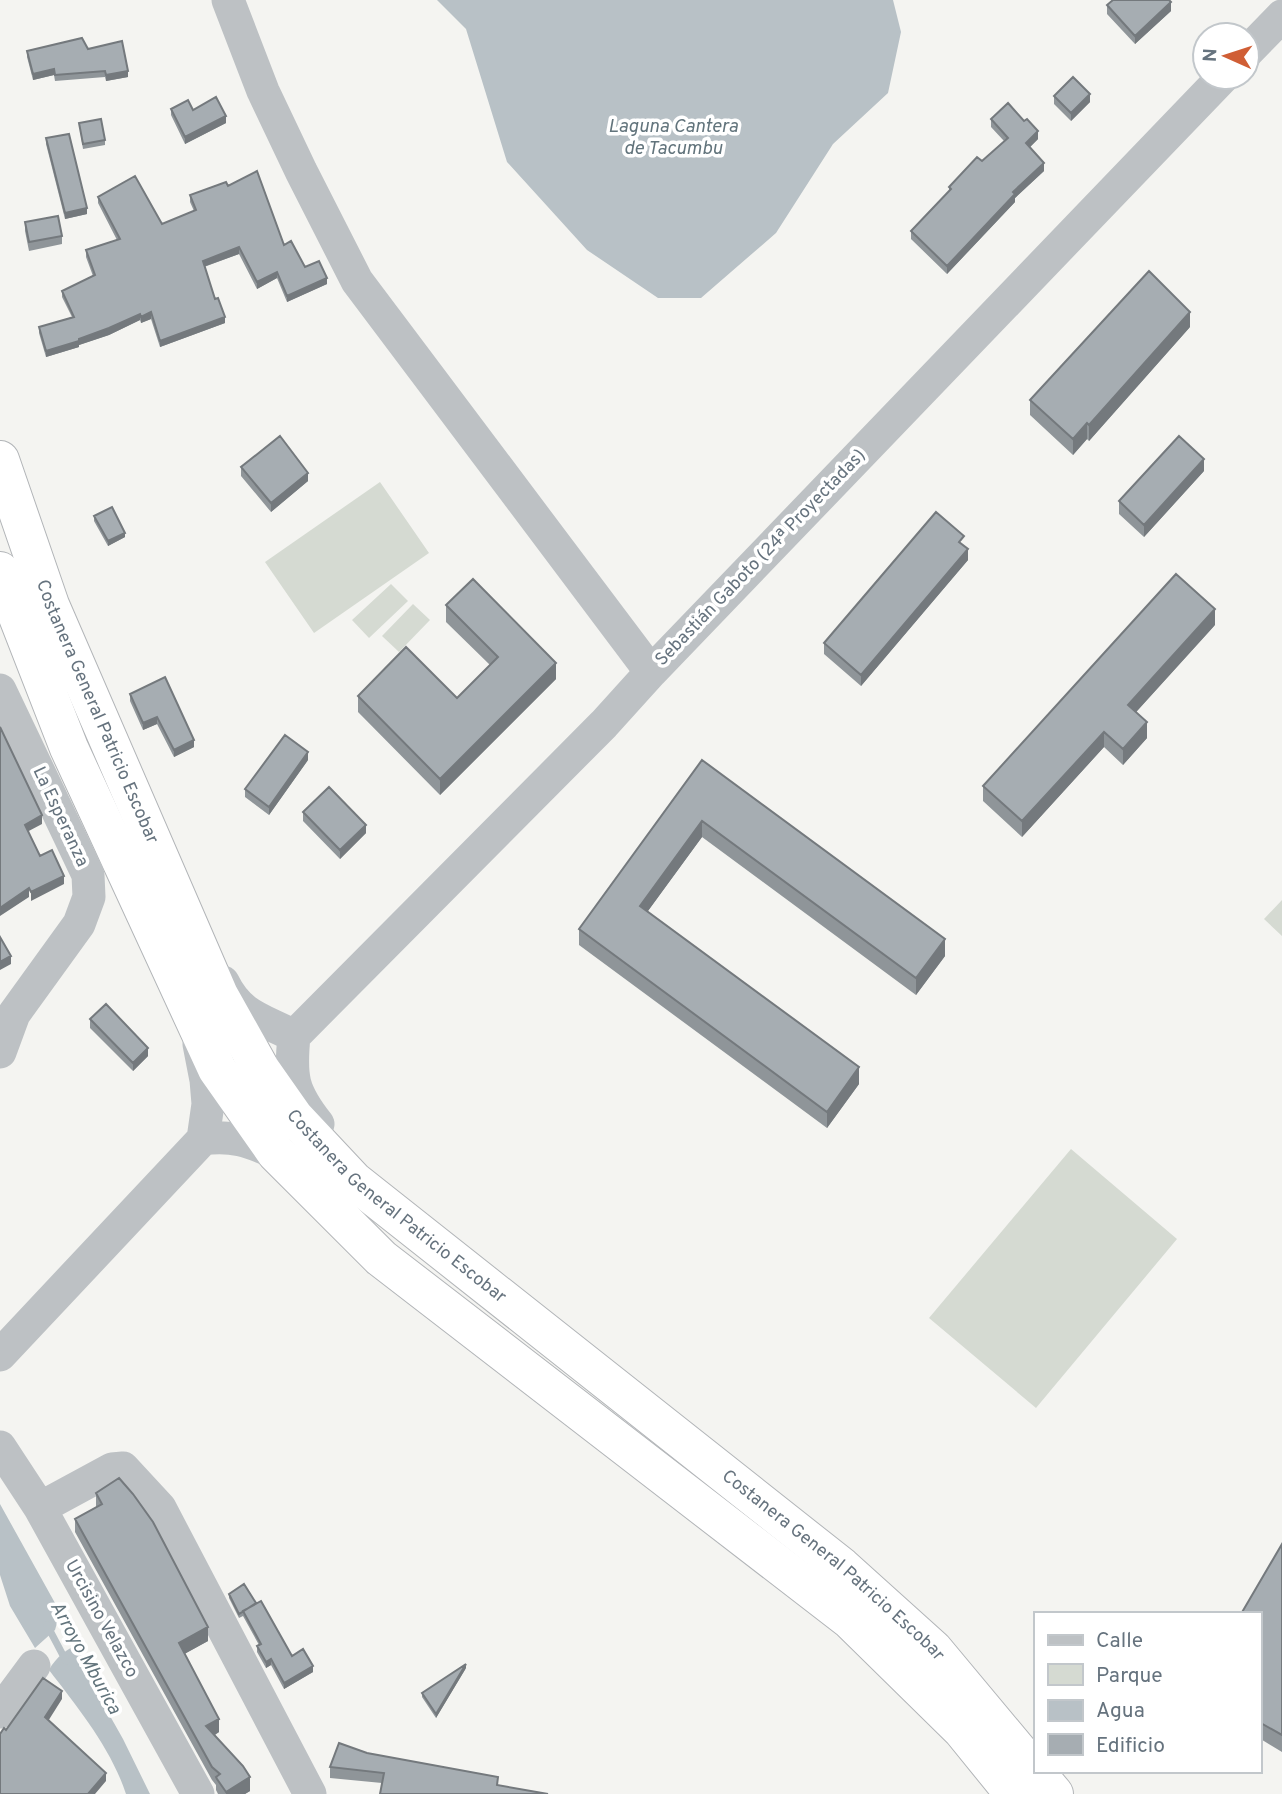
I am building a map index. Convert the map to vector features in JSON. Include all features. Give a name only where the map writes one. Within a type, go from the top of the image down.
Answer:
[{"type":"highway","name":"Costanera General Patricio Escobar","points":[[0,460],[50,605],[219,995],[261,1070],[295,1117],[354,1181],[842,1567],[933,1649],[1034,1770]]},
{"type":"highway","name":"Costanera General Patricio Escobar","points":[[0,572],[69,748],[217,1069],[276,1153],[381,1258],[849,1620],[961,1730],[1014,1794]]},
{"type":"highway","name":"Costanera General Patricio Escobar","points":[[1036,1773],[1054,1794]]},
{"type":"street","points":[[228,0],[264,91],[300,171],[357,281],[651,672]]},
{"type":"street","points":[[1261,38],[1282,16]]},
{"type":"street","name":"Sebastián Gaboto (24ª Proyectadas)","points":[[295,1036],[604,724],[1210,91]]},
{"type":"street","name":"La Esperanza","points":[[0,690],[88,875],[89,897],[79,924],[7,1012],[0,1052]]},
{"type":"street","points":[[203,959],[243,1010],[295,1036],[292,1068],[296,1090],[340,1155],[354,1181]]},
{"type":"street","points":[[0,1355],[203,1139],[208,1104],[194,1019]]},
{"type":"street","points":[[203,1139],[223,1136],[242,1139],[276,1153]]},
{"type":"street","name":"Urcisino Velazco","points":[[0,1447],[40,1508],[198,1794]]},
{"type":"street","points":[[40,1508],[112,1469],[123,1468],[160,1508],[310,1794]]},
{"type":"street","points":[[0,1712],[34,1666]]},
{"type":"green space","points":[[380,482],[429,553],[314,633],[265,562]]},
{"type":"green space","points":[[391,584],[408,601],[369,638],[352,620]]},
{"type":"green space","points":[[413,604],[430,620],[399,652],[382,636]]},
{"type":"green space","points":[[1282,900],[1282,936],[1264,919]]},
{"type":"green space","points":[[1071,1149],[1177,1239],[1036,1408],[929,1318]]},
{"type":"water","name":"Laguna Cantera de Tacumbu","points":[[437,0],[893,0],[901,32],[888,93],[833,144],[776,233],[701,298],[658,298],[587,250],[507,162],[466,29]]},
{"type":"water","points":[[0,1504],[60,1612],[55,1630],[35,1648],[10,1606],[0,1575]]},
{"type":"water","points":[[80,1643],[88,1677],[150,1794],[126,1794],[103,1745],[49,1670],[62,1654]]},
{"type":"building","points":[[1113,0],[1171,2],[1135,36],[1107,5]]},
{"type":"building","points":[[82,38],[88,49],[122,41],[128,71],[106,75],[105,71],[55,75],[54,69],[33,74],[27,51]]},
{"type":"building","points":[[1073,77],[1090,94],[1071,113],[1054,96]]},
{"type":"building","points":[[216,97],[226,116],[185,137],[171,109],[188,100],[193,110]]},
{"type":"building","points":[[1008,103],[1024,121],[1027,119],[1038,131],[1026,143],[1044,163],[1013,192],[1015,194],[947,266],[911,231],[977,157],[982,161],[1008,138],[991,119]]},
{"type":"building","points":[[101,119],[105,140],[83,144],[79,123]]},
{"type":"building","points":[[69,134],[87,208],[65,213],[46,138]]},
{"type":"building","points":[[257,171],[284,245],[291,241],[305,267],[319,261],[327,278],[287,296],[277,272],[257,282],[239,247],[203,261],[215,299],[218,298],[225,317],[160,341],[151,312],[141,317],[140,314],[79,341],[46,351],[39,327],[74,317],[62,291],[95,275],[86,250],[120,239],[98,197],[135,176],[162,224],[196,210],[190,195],[226,182],[228,186]]},
{"type":"building","points":[[58,216],[62,236],[29,242],[25,222]]},
{"type":"building","points":[[1149,271],[1190,312],[1089,425],[1087,423],[1073,439],[1030,400]]},
{"type":"building","points":[[280,436],[308,473],[271,503],[241,467]]},
{"type":"building","points":[[1179,436],[1204,459],[1144,525],[1119,501]]},
{"type":"building","points":[[112,507],[125,533],[108,541],[94,516]]},
{"type":"building","points":[[936,512],[964,536],[959,542],[968,549],[861,675],[824,643]]},
{"type":"building","points":[[1176,574],[1215,609],[1128,705],[1147,722],[1123,749],[1104,732],[1022,821],[983,786]]},
{"type":"building","points":[[473,579],[556,663],[440,779],[358,696],[406,647],[457,698],[498,657],[446,605]]},
{"type":"building","points":[[165,677],[194,740],[174,750],[157,717],[143,723],[130,694]]},
{"type":"building","points":[[0,727],[42,815],[25,825],[40,856],[52,850],[64,876],[31,892],[29,888],[0,908]]},
{"type":"building","points":[[285,735],[308,752],[269,807],[245,789]]},
{"type":"building","points":[[702,760],[945,939],[916,978],[702,821],[640,906],[859,1067],[827,1112],[579,929]]},
{"type":"building","points":[[329,787],[366,825],[340,850],[303,812]]},
{"type":"building","points":[[0,937],[11,956],[0,962]]},
{"type":"building","points":[[106,1004],[148,1048],[133,1063],[90,1019]]},
{"type":"building","points":[[119,1478],[153,1522],[208,1627],[179,1643],[219,1719],[206,1726],[250,1777],[226,1792],[216,1777],[220,1774],[212,1767],[75,1519],[102,1504],[96,1493]]},
{"type":"building","points":[[1282,1544],[1282,1735],[1261,1723],[1261,1612],[1242,1612]]},
{"type":"building","points":[[244,1584],[256,1603],[239,1614],[229,1594]]},
{"type":"building","points":[[261,1601],[292,1656],[303,1649],[313,1666],[284,1683],[271,1659],[266,1662],[257,1646],[261,1644],[243,1611]]},
{"type":"building","points":[[466,1664],[436,1714],[422,1693]]},
{"type":"building","points":[[43,1678],[62,1691],[45,1717],[106,1773],[88,1794],[0,1794],[0,1734],[4,1728],[6,1730]]},
{"type":"building","points":[[339,1743],[367,1753],[498,1777],[497,1785],[548,1794],[380,1794],[384,1773],[330,1767]]},
{"type":"waterway","name":"Arroyo Mburica","points":[[47,1625],[66,1661]]}]
